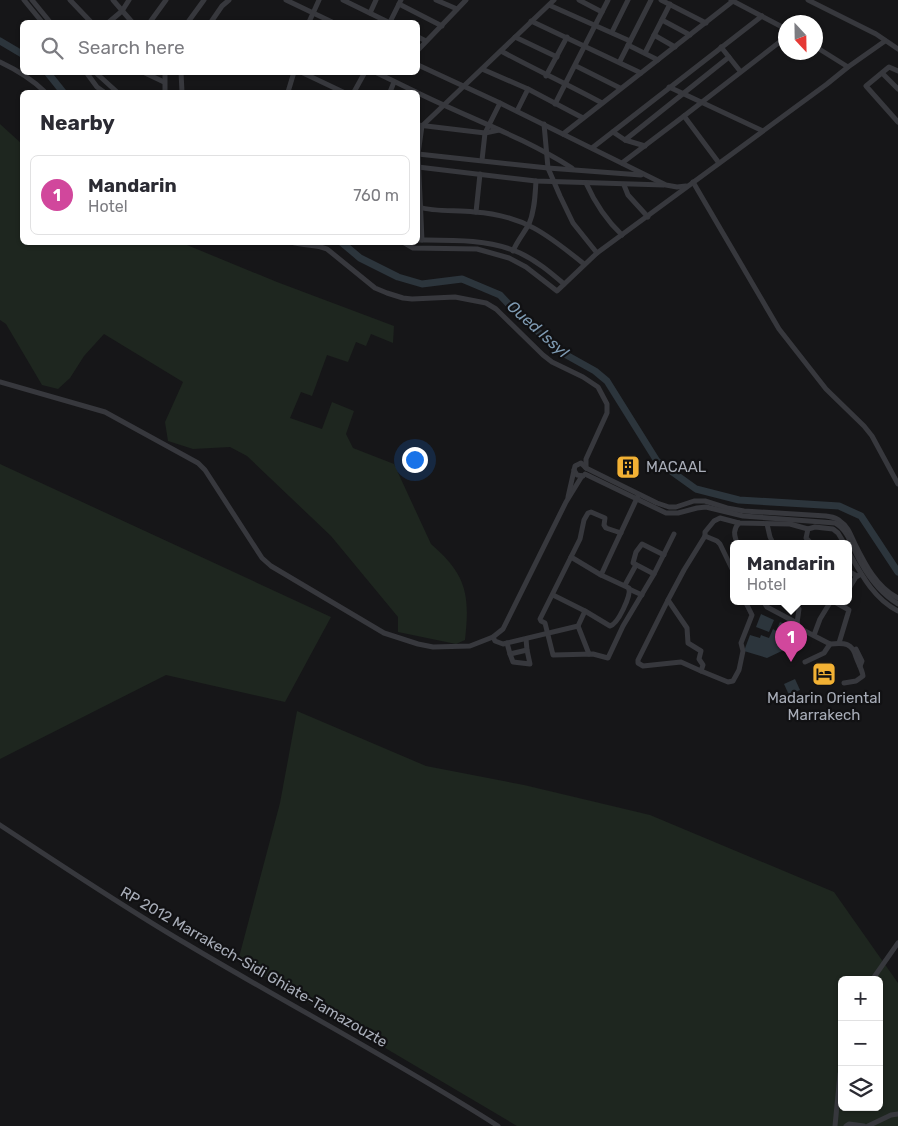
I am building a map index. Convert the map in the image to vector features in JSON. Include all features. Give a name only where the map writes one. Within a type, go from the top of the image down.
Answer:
[{"type":"street","points":[[24,0],[40,20]]},
{"type":"street","points":[[32,0],[48,20]]},
{"type":"street","points":[[70,0],[89,20]]},
{"type":"street","points":[[113,0],[130,20]]},
{"type":"street","points":[[111,20],[122,11],[129,0]]},
{"type":"street","points":[[151,20],[166,0]]},
{"type":"street","points":[[189,20],[204,0]]},
{"type":"street","points":[[212,20],[222,6],[229,0]]},
{"type":"street","points":[[286,0],[328,20]]},
{"type":"street","points":[[310,20],[320,0]]},
{"type":"street","points":[[343,0],[385,20]]},
{"type":"street","points":[[370,13],[376,0]]},
{"type":"street","points":[[436,0],[457,9]]},
{"type":"street","points":[[420,48],[466,0]]},
{"type":"street","points":[[420,126],[444,106],[554,0]]},
{"type":"street","points":[[579,0],[602,12]]},
{"type":"street","points":[[555,104],[608,0]]},
{"type":"street","points":[[612,32],[628,0]]},
{"type":"street","points":[[620,61],[651,0]]},
{"type":"street","points":[[661,0],[706,23]]},
{"type":"street","points":[[563,134],[706,23],[732,0],[778,25]]},
{"type":"street","points":[[808,0],[898,49]]},
{"type":"street","points":[[390,20],[400,2],[442,26]]},
{"type":"street","points":[[645,53],[670,4]]},
{"type":"street","points":[[549,5],[612,32],[658,60]]},
{"type":"street","points":[[592,148],[762,16]]},
{"type":"street","points":[[662,20],[690,35]]},
{"type":"street","points":[[532,21],[641,72]]},
{"type":"street","points":[[654,35],[675,47]]},
{"type":"street","points":[[515,37],[557,57]]},
{"type":"street","points":[[546,76],[567,37]]},
{"type":"street","points":[[420,38],[426,41]]},
{"type":"street","points":[[892,46],[898,40]]},
{"type":"street","points":[[408,245],[413,248],[477,249],[509,258],[526,267],[557,291],[597,253],[885,41]]},
{"type":"street","points":[[622,163],[778,43]]},
{"type":"street","points":[[721,47],[740,71]]},
{"type":"street","points":[[501,51],[546,76],[602,103]]},
{"type":"street","points":[[823,51],[848,67]]},
{"type":"street","points":[[626,140],[729,57]]},
{"type":"street","points":[[0,62],[20,73]]},
{"type":"street","points":[[420,65],[500,102],[666,185]]},
{"type":"street","points":[[576,66],[620,88]]},
{"type":"street","points":[[897,118],[866,86],[889,67],[898,72]]},
{"type":"street","points":[[482,69],[528,89],[583,118]]},
{"type":"street","points":[[882,73],[898,89]]},
{"type":"street","points":[[24,75],[43,90]]},
{"type":"street","points":[[88,75],[101,90]]},
{"type":"street","points":[[98,75],[115,90]]},
{"type":"street","points":[[149,75],[164,82]]},
{"type":"street","points":[[165,75],[165,90]]},
{"type":"street","points":[[181,75],[182,90]]},
{"type":"street","points":[[289,90],[293,75]]},
{"type":"street","points":[[307,75],[339,90]]},
{"type":"street","points":[[355,90],[362,75]]},
{"type":"street","points":[[380,75],[411,90]]},
{"type":"street","points":[[391,90],[394,82]]},
{"type":"street","points":[[669,87],[763,131]]},
{"type":"street","points":[[517,111],[528,89]]},
{"type":"street","points":[[420,94],[490,124],[546,152],[574,170]]},
{"type":"street","points":[[482,160],[485,133],[500,102]]},
{"type":"street","points":[[684,116],[719,163]]},
{"type":"street","points":[[544,124],[548,168],[573,223],[597,253]]},
{"type":"street","points":[[420,126],[485,133],[499,130]]},
{"type":"street","points":[[613,132],[626,140],[645,146]]},
{"type":"street","points":[[420,154],[548,168],[644,175]]},
{"type":"street","points":[[420,167],[536,181],[686,186]]},
{"type":"street","points":[[476,212],[480,174]]},
{"type":"street","points":[[514,251],[517,242],[529,224],[534,210],[536,181]]},
{"type":"street","points":[[693,182],[779,329],[826,389],[872,436],[898,484]]},
{"type":"street","points":[[586,183],[593,199],[604,215],[622,235]]},
{"type":"street","points":[[624,185],[628,195],[648,217]]},
{"type":"street","points":[[420,207],[503,216],[529,224],[553,239],[584,264]]},
{"type":"street","points":[[420,240],[469,242],[493,245],[514,251],[539,264],[564,284]]},
{"type":"street","points":[[0,376],[0,382],[105,412],[198,463],[205,470],[262,558],[271,566],[384,633],[418,644],[452,648],[470,646],[493,637],[503,629],[509,620],[566,502],[585,471],[586,459],[607,413],[607,404],[600,390],[592,382],[543,356],[496,309],[486,303],[455,296],[403,298],[375,288],[327,249],[320,246],[299,245]]},
{"type":"street","points":[[566,502],[575,466],[586,459]]},
{"type":"street","points":[[580,463],[585,471],[669,514],[706,507],[742,516],[837,524],[843,528],[849,540]]},
{"type":"street","points":[[574,470],[576,475],[585,471]]},
{"type":"street","points":[[601,575],[638,497]]},
{"type":"street","points":[[638,497],[669,507],[699,501],[744,511],[836,518],[846,526],[865,562],[880,585],[898,598]]},
{"type":"street","points":[[621,533],[606,528],[604,525],[605,518],[590,512],[584,520],[580,538],[540,618],[541,622],[545,623],[553,655],[589,654],[608,658],[622,629],[664,556],[674,534]]},
{"type":"street","points":[[747,605],[752,615],[741,643],[743,651],[739,670],[733,681],[728,682],[681,662],[643,666],[638,663],[668,600],[705,536],[704,534],[720,518],[739,523],[790,524],[808,529],[815,527],[833,529],[842,540]]},
{"type":"street","points":[[736,540],[734,532],[739,523]]},
{"type":"street","points":[[767,524],[772,540]]},
{"type":"street","points":[[808,529],[806,538],[808,540]]},
{"type":"street","points":[[705,536],[717,540],[730,565]]},
{"type":"street","points":[[654,574],[632,561],[639,546],[642,544],[664,556]]},
{"type":"street","points":[[852,546],[861,564],[876,585],[898,604]]},
{"type":"street","points":[[571,557],[601,575],[642,595]]},
{"type":"street","points":[[852,560],[859,575],[875,594],[891,608],[898,611]]},
{"type":"street","points":[[613,625],[630,594],[627,587],[636,565]]},
{"type":"street","points":[[852,572],[859,575]]},
{"type":"street","points":[[852,585],[859,575]]},
{"type":"street","points":[[552,595],[610,626],[613,625],[622,629]]},
{"type":"street","points":[[668,600],[687,628],[688,643],[701,651],[699,659],[703,665],[701,671]]},
{"type":"street","points":[[766,605],[797,623]]},
{"type":"street","points":[[814,635],[820,619],[829,605]]},
{"type":"street","points":[[839,643],[849,610],[844,605]]},
{"type":"street","points":[[799,608],[797,623],[799,628],[830,644],[848,644],[853,648],[863,676],[856,681],[844,683]]},
{"type":"street","points":[[585,611],[578,626],[589,654]]},
{"type":"street","points":[[493,637],[500,644],[507,644],[578,626]]},
{"type":"street","points":[[507,644],[513,662],[530,664],[526,639]]},
{"type":"street","points":[[804,662],[824,653],[830,644]]},
{"type":"street","points":[[510,654],[528,650]]},
{"type":"street","name":"RP 2012 Marrakech-Sidi Ghiate-Tamazouzte","points":[[0,825],[80,879],[185,943],[446,1093],[498,1126]]},
{"type":"street","points":[[875,976],[898,943]]},
{"type":"street","points":[[835,1126],[838,1095]]},
{"type":"street","points":[[868,1126],[891,1115],[898,1114]]},
{"type":"street","points":[[846,1126],[849,1124],[864,1126]]},
{"type":"shaded area","points":[[0,124],[20,142],[20,245],[187,245],[277,282],[394,326],[393,343],[371,334],[366,346],[356,342],[348,362],[327,355],[312,396],[301,392],[290,418],[322,429],[332,402],[354,411],[346,434],[353,448],[394,464],[431,544],[443,555],[459,576],[466,598],[465,640],[456,644],[398,632],[398,617],[331,536],[247,456],[230,447],[193,449],[168,441],[165,422],[183,382],[104,334],[84,356],[70,378],[58,389],[42,385],[6,324],[0,320]]},
{"type":"shaded area","points":[[0,464],[331,617],[285,702],[166,675],[0,759]]},
{"type":"shaded area","points":[[761,614],[774,620],[769,632],[756,627]]},
{"type":"shaded area","points":[[780,622],[796,629],[786,649],[767,658],[744,651],[750,635],[760,638],[761,635],[769,638],[773,629],[776,631]]},
{"type":"shaded area","points":[[795,679],[800,690],[789,695],[784,684]]},
{"type":"shaded area","points":[[297,711],[426,766],[524,785],[650,815],[834,892],[898,983],[898,1126],[517,1126],[238,961],[280,803]]},
{"type":"waterway","name":"Oued Issyl","points":[[0,41],[20,53]]},
{"type":"waterway","name":"Oued Issyl","points":[[49,75],[61,90]]},
{"type":"waterway","name":"Oued Issyl","points":[[345,245],[360,258],[398,277],[422,284],[462,279],[500,295],[518,314],[561,352],[595,371],[607,381],[657,461],[696,489],[739,500],[839,506],[861,516],[898,572]]},
{"type":"place","name":"MACAAL","points":[[628,467]]},
{"type":"place","name":"Mandarin","points":[[791,662]]},
{"type":"place","name":"Madarin Oriental Marrakech","points":[[824,674]]}]
